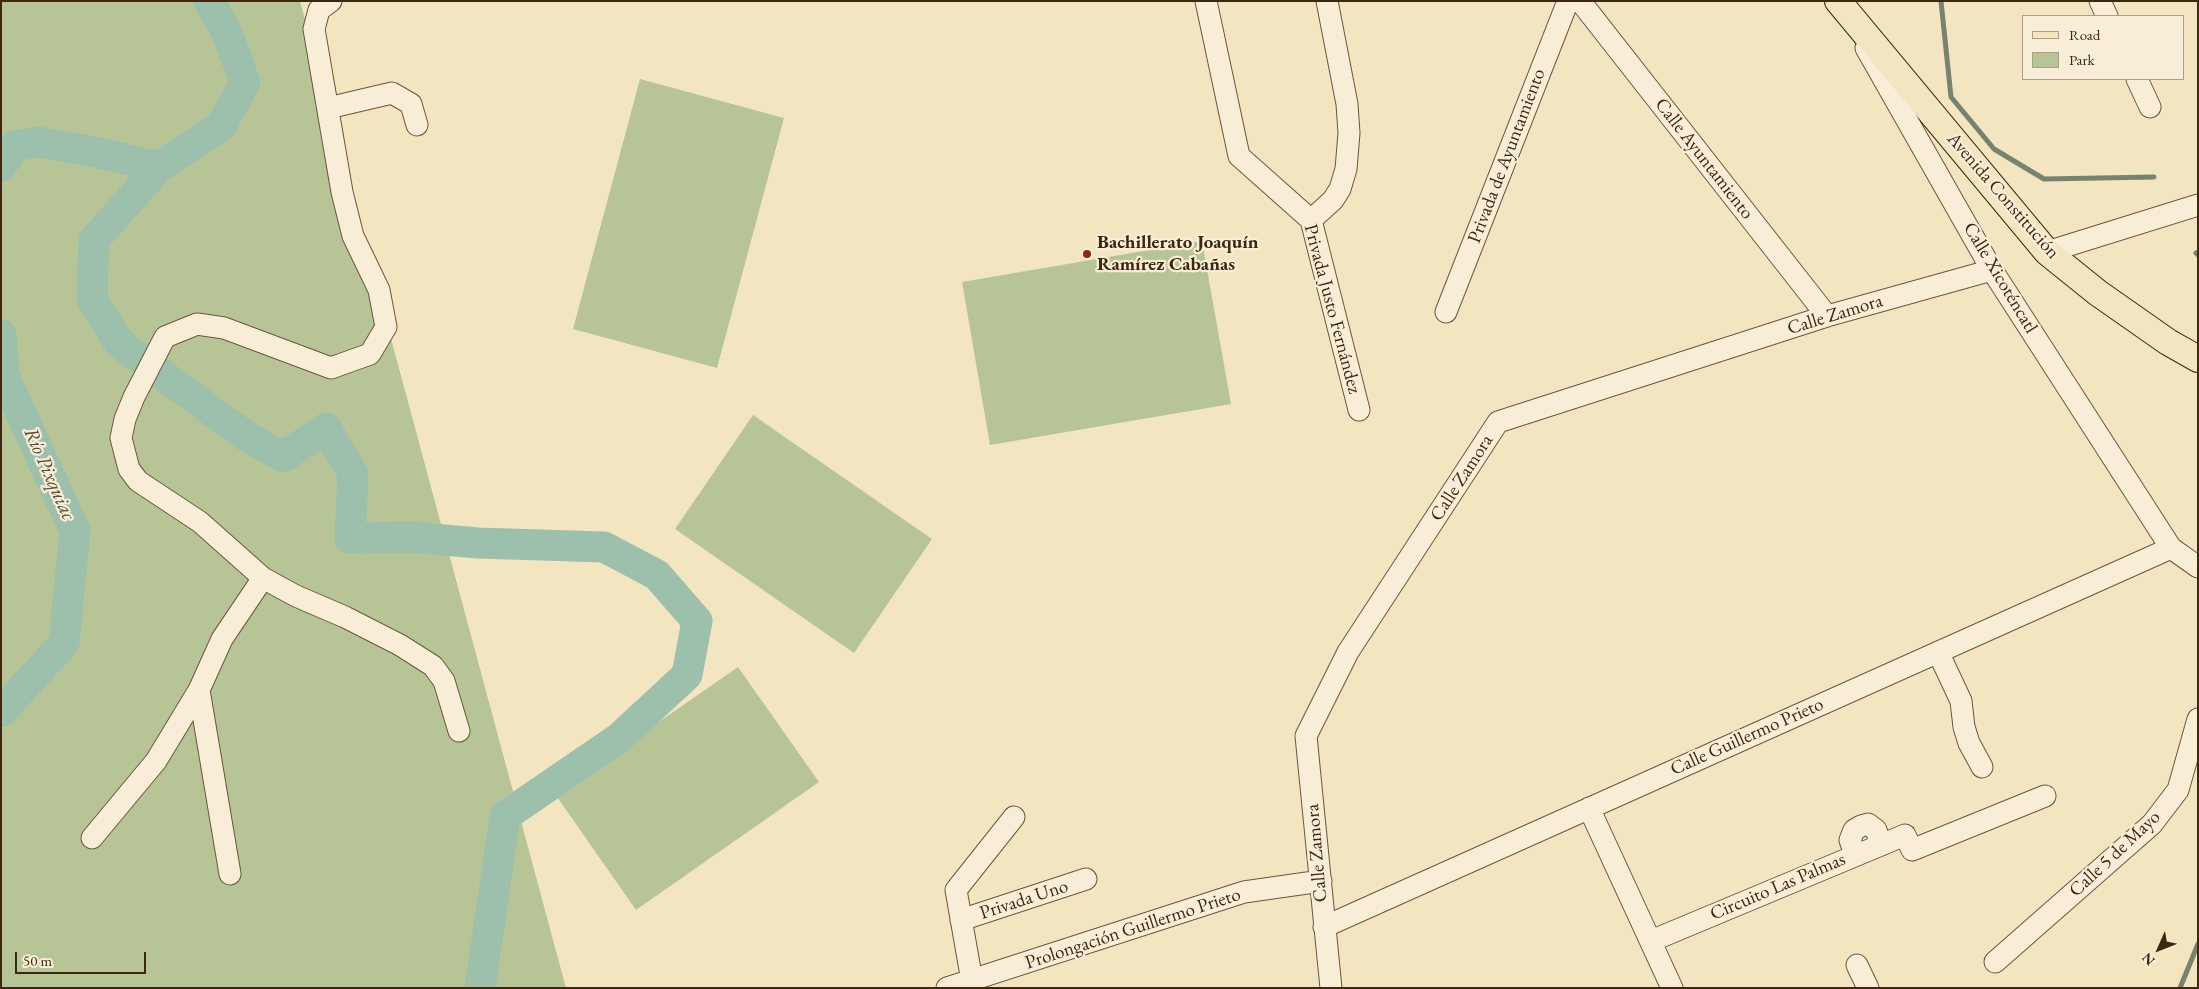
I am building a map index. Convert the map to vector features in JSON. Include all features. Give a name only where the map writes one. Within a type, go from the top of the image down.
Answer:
[{"type":"main road","name":"Avenida Constitución","points":[[1841,3],[2047,252],[2098,293],[2168,342],[2198,359]]},
{"type":"street","points":[[331,1],[320,10],[314,29],[342,192],[353,236],[379,290],[386,327],[370,354],[331,368],[224,328],[198,324],[165,337],[134,397],[125,419],[121,438],[129,469],[138,481],[200,522],[263,578],[296,596],[345,616],[400,645],[433,666],[444,681],[459,731]]},
{"type":"street","name":"Privada Justo Fernández","points":[[1206,1],[1240,156],[1311,220],[1359,410]]},
{"type":"street","points":[[1311,220],[1333,200],[1340,189],[1346,169],[1349,133],[1347,104],[1327,1]]},
{"type":"street","name":"Privada de Ayuntamiento","points":[[1446,312],[1568,1]]},
{"type":"street","name":"Calle Ayuntamiento","points":[[1580,1],[1827,316]]},
{"type":"street","points":[[2100,1],[2107,15]]},
{"type":"street","name":"Calle Xicoténcatl","points":[[1841,3],[1992,270],[2170,548]]},
{"type":"street","points":[[2137,80],[2150,107]]},
{"type":"street","points":[[328,108],[392,93],[411,104],[417,125]]},
{"type":"street","points":[[2047,252],[2197,205]]},
{"type":"street","name":"Calle Zamora","points":[[1331,988],[1306,736],[1348,652],[1498,422],[1827,316],[1992,270]]},
{"type":"street","points":[[2170,548],[2198,567]]},
{"type":"street","name":"Calle Guillermo Prieto","points":[[1324,927],[2170,548]]},
{"type":"street","points":[[92,838],[156,761],[199,690],[222,639],[263,578]]},
{"type":"street","points":[[1938,652],[1961,701],[1964,727],[1969,743],[1982,767]]},
{"type":"street","points":[[199,690],[230,874]]},
{"type":"street","name":"Calle 5 de Mayo","points":[[1995,962],[2152,824],[2178,790],[2198,719]]},
{"type":"street","name":"Circuito Las Palmas","points":[[1652,942],[1855,854],[1905,835],[1912,850],[2046,796]]},
{"type":"street","points":[[1589,808],[1672,988]]},
{"type":"street","points":[[972,980],[956,890],[1014,818]]},
{"type":"street","name":"Privada Uno","points":[[961,920],[1086,879]]},
{"type":"street","name":"Prolongación Guillermo Prieto","points":[[947,988],[1244,892],[1321,881]]},
{"type":"street","points":[[1857,965],[1868,988]]},
{"type":"green space","points":[[1,1],[300,1],[566,988],[1,988]]},
{"type":"green space","points":[[640,79],[784,118],[717,368],[573,329]]},
{"type":"green space","points":[[1202,241],[1231,404],[990,445],[962,282]]},
{"type":"green space","points":[[753,415],[932,539],[854,653],[675,529]]},
{"type":"green space","points":[[738,667],[819,782],[636,910],[555,794]]},
{"type":"waterway","name":"Río Pixquiac","points":[[1,166],[15,146],[38,142],[91,151],[159,167],[221,126],[245,83],[228,35],[209,1]]},
{"type":"waterway","points":[[1941,1],[1951,97],[1994,149],[2044,179],[2154,177]]},
{"type":"waterway","points":[[159,167],[94,240],[92,299],[119,343],[246,436],[283,457],[326,428],[353,474],[350,538],[411,537],[478,543],[604,547],[657,575],[697,621],[687,675],[619,738],[505,816],[480,988]]},
{"type":"waterway","name":"Río Pixquiac","points":[[1,335],[4,376],[75,531],[64,643],[1,712]]},
{"type":"waterway","points":[[2180,988],[2198,944]]},
{"type":"place","name":"Bachillerato Joaquín Ramírez Cabañas","points":[[1087,254]]}]
